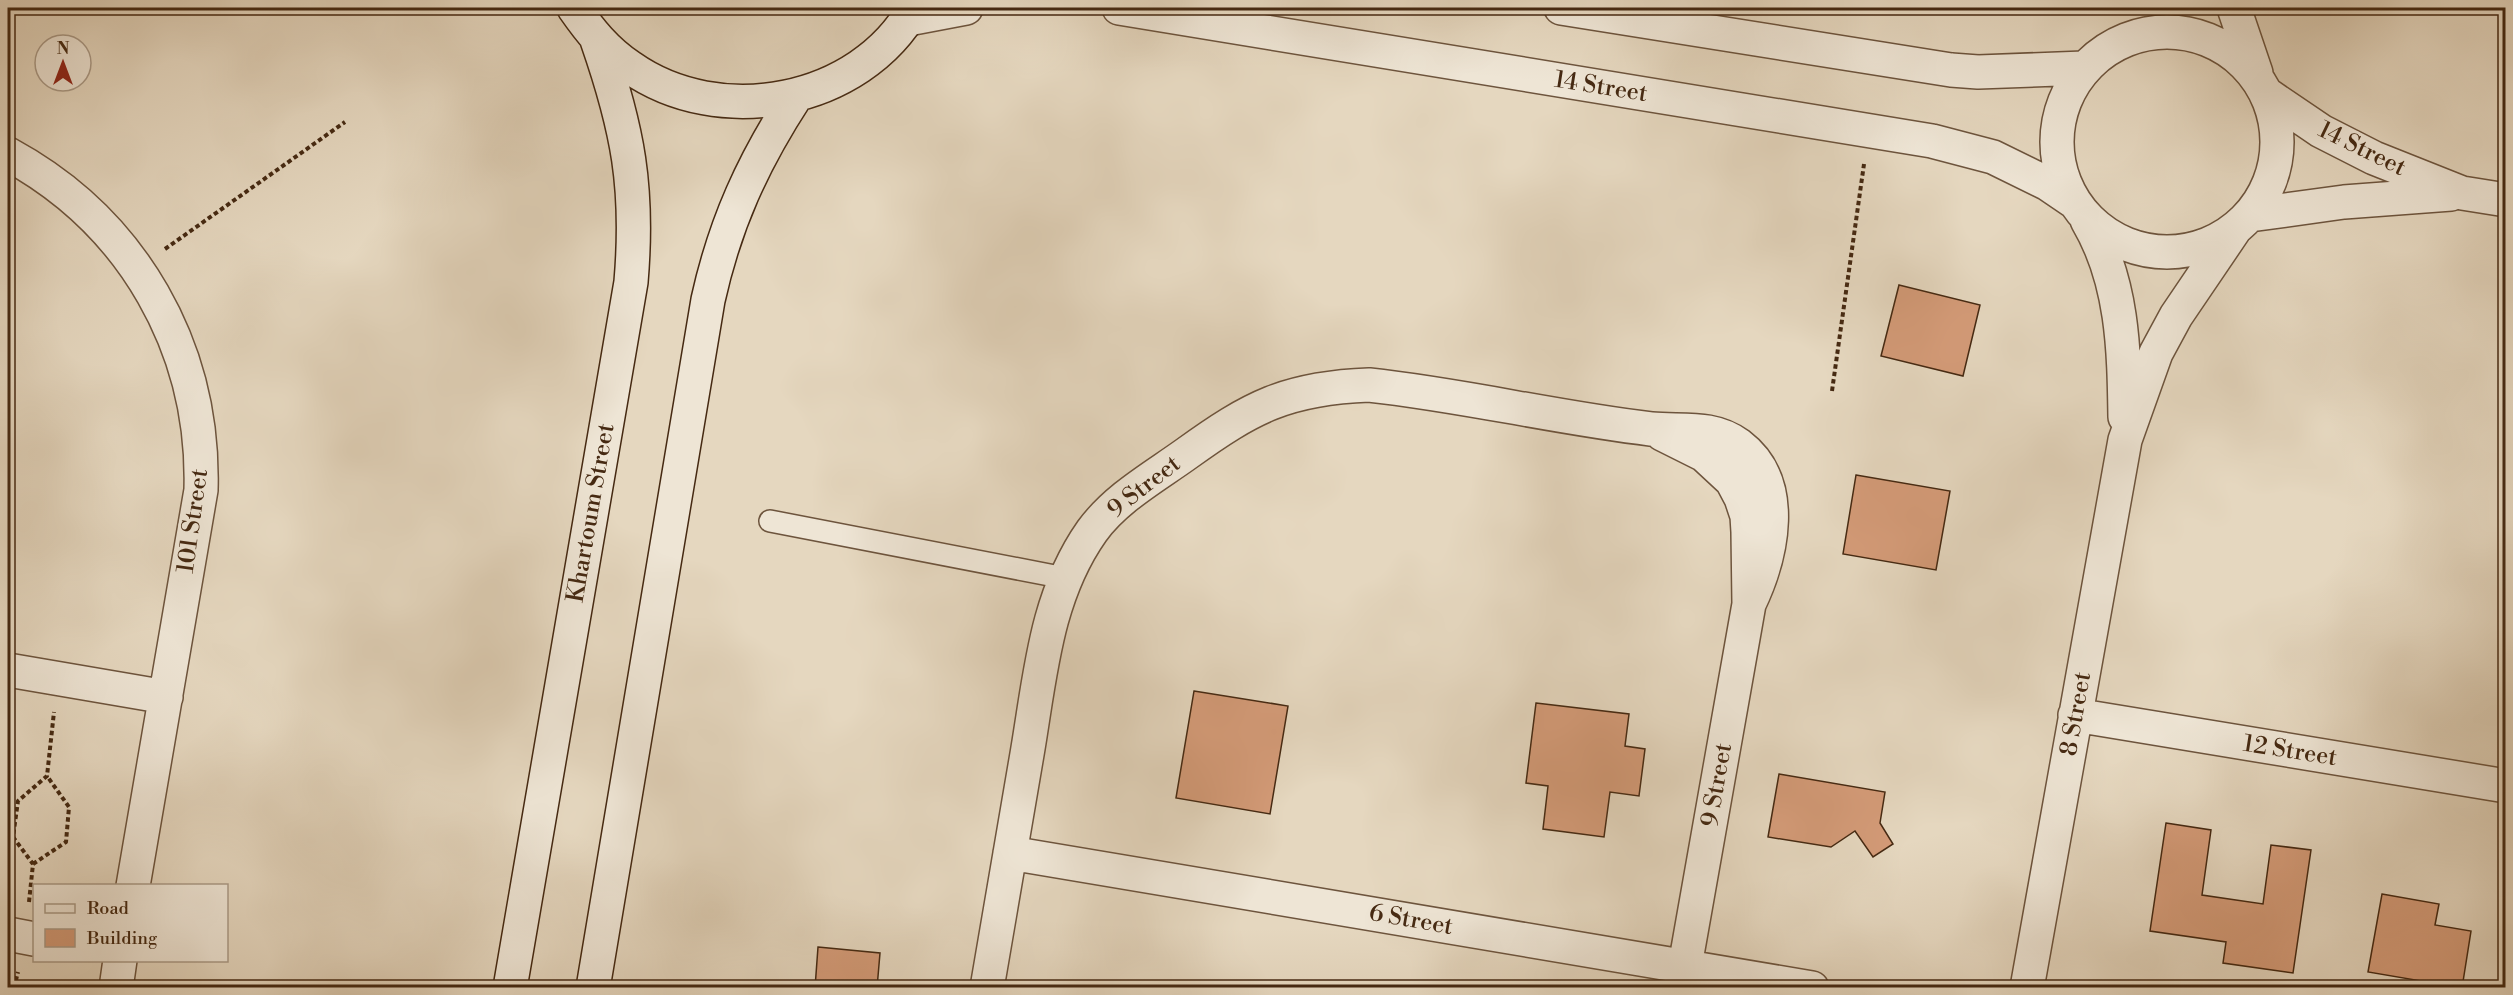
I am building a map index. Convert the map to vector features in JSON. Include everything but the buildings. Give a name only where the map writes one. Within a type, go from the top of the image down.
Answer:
[{"type":"street","points":[[574,8],[597,40],[631,68],[659,83],[710,100],[753,103],[796,96],[838,80],[877,53],[911,13],[966,8]]},
{"type":"street","name":"14 Street","points":[[1119,8],[1932,141],[1993,157],[2048,184],[2109,237],[2140,249],[2173,252],[2205,245],[2242,222],[2344,202],[2462,193]]},
{"type":"street","points":[[1561,8],[1951,70],[1978,72],[2084,68]]},
{"type":"street","points":[[2110,46],[2142,8]]},
{"type":"street","name":"8 Street","points":[[2027,987],[2125,440],[2156,353],[2187,300],[2268,188],[2277,157],[2277,125],[2234,8]]},
{"type":"street","name":"14 Street","points":[[2110,46],[2140,34],[2173,31],[2205,38],[2234,54],[2263,86],[2332,137],[2406,172],[2462,193],[2505,200]]},
{"type":"street","name":"Khartoum Street","points":[[510,987],[631,282],[634,202],[631,163],[623,121],[597,40]]},
{"type":"street","name":"8 Street","points":[[2110,46],[2084,68],[2068,91],[2058,118],[2055,146],[2060,174],[2078,208],[2099,240],[2116,298],[2124,359],[2125,440]]},
{"type":"street","points":[[593,987],[716,262],[742,189],[766,141],[796,96]]},
{"type":"street","name":"101 Street","points":[[8,154],[34,168],[86,207],[112,235],[137,269],[168,326],[182,361],[198,420],[202,455],[201,490],[133,884]]},
{"type":"street","name":"9 Street","points":[[987,987],[1046,635],[1065,578],[1092,532],[1112,507],[1242,415],[1302,392],[1333,386],[1392,387],[1653,429],[1704,455],[1732,481],[1747,516],[1749,604],[1685,966]]},
{"type":"street","points":[[8,670],[166,697]]},
{"type":"street","name":"12 Street","points":[[2075,715],[2505,786]]},
{"type":"street","name":"6 Street","points":[[1010,853],[1812,987]]},
{"type":"street","points":[[116,987],[120,962]]},
{"type":"lane","points":[[770,521],[1065,578]]},
{"type":"path","points":[[137,269],[345,122]]},
{"type":"path","points":[[1832,391],[1869,131]]},
{"type":"path","points":[[33,864],[66,842],[69,807],[47,776],[57,678]]},
{"type":"path","points":[[14,987],[33,864],[13,837],[18,801],[47,776]]}]
